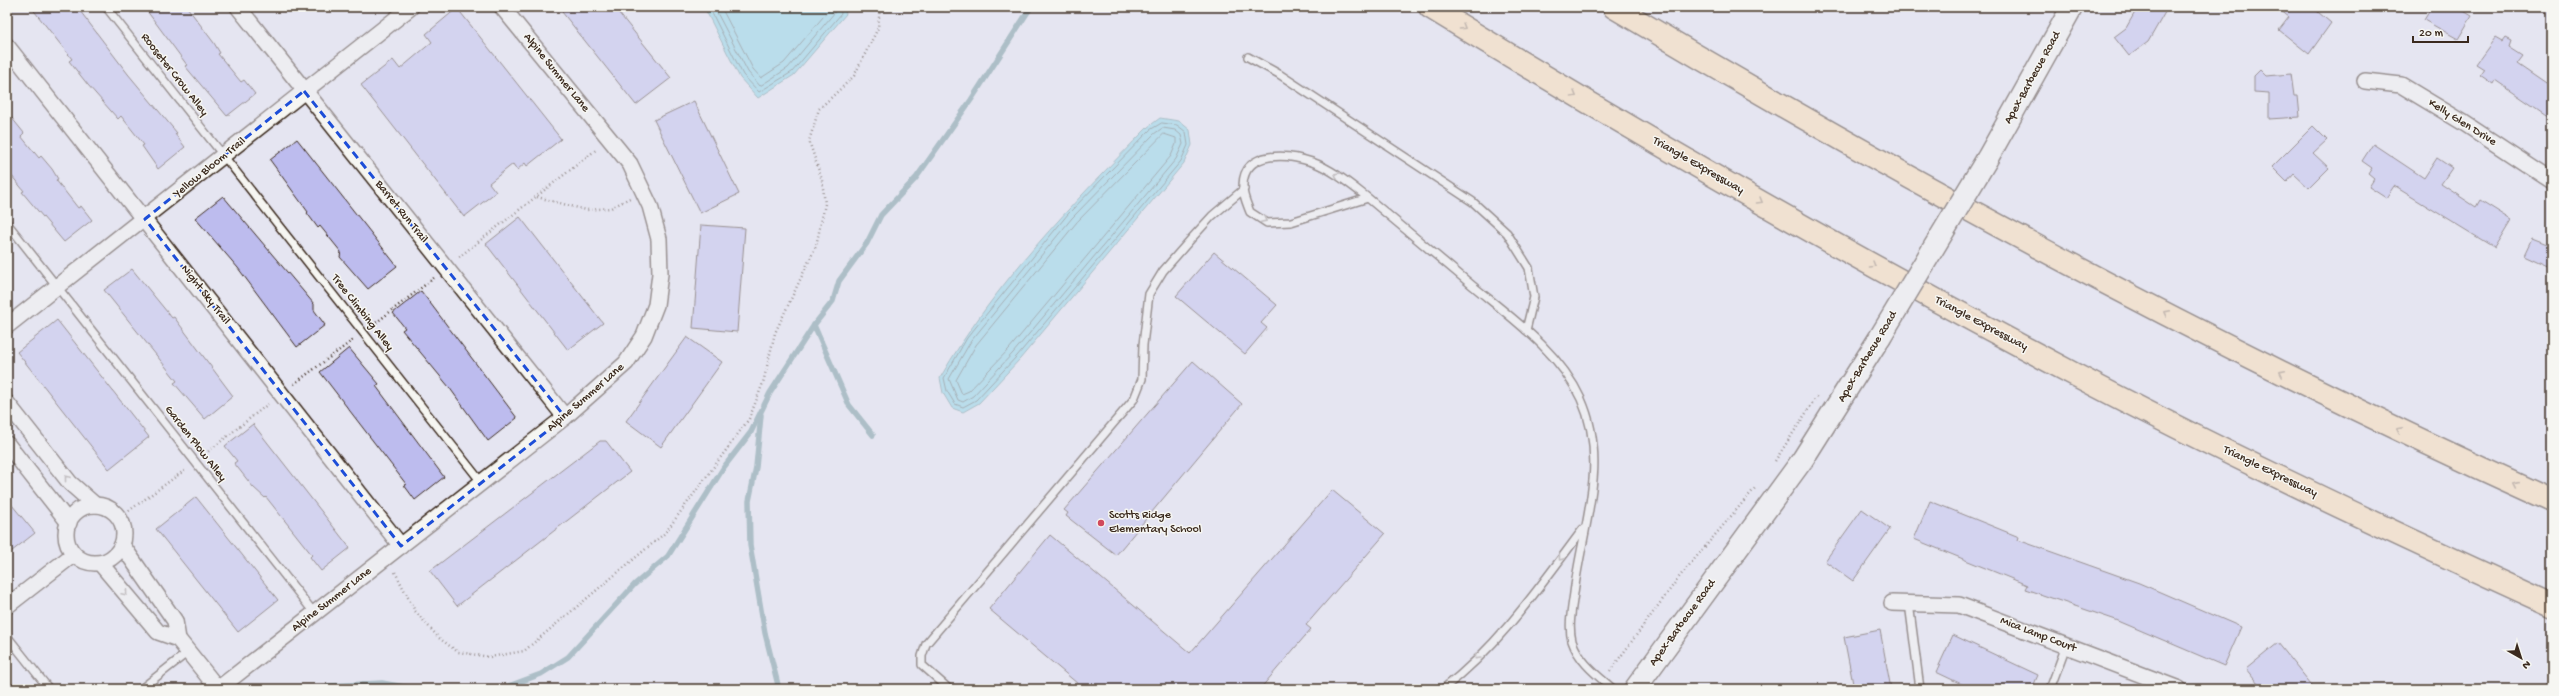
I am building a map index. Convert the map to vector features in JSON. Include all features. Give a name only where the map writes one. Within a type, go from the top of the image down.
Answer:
[{"type":"highway","name":"Triangle Expressway","points":[[1430,7],[1655,142],[1885,272],[2071,373],[2426,548],[2552,605]]},
{"type":"highway","points":[[1614,7],[1710,64],[2037,247],[2279,371],[2552,501]]},
{"type":"street","name":"Barret Run Trail","points":[[238,7],[565,418]]},
{"type":"street","name":"Yellow Bloom Trail","points":[[7,326],[145,219],[411,7]]},
{"type":"street","name":"Alpine Summer Lane","points":[[218,689],[316,614],[565,418],[626,363],[644,336],[656,305],[660,274],[659,239],[650,206],[630,164],[502,7]]},
{"type":"street","name":"Apex-Barbecue Road","points":[[1635,689],[1803,459],[1880,337],[1987,159],[2072,7]]},
{"type":"street","name":"Night Sky Trail","points":[[7,46],[145,219],[401,546]]},
{"type":"street","name":"Kelly Glen Drive","points":[[2365,81],[2401,85],[2464,123],[2552,181]]},
{"type":"street","points":[[7,403],[70,483],[95,505],[113,511],[119,518],[123,527],[122,545],[109,560],[100,563],[86,562],[74,554],[66,537],[69,523],[78,511],[95,505]]},
{"type":"street","points":[[7,444],[69,523]]},
{"type":"street","points":[[122,545],[175,620],[178,639],[218,689]]},
{"type":"street","points":[[7,606],[74,554]]},
{"type":"street","points":[[100,563],[158,632],[178,639]]},
{"type":"street","name":"Mica Lamp Court","points":[[1892,603],[1960,605],[2179,689]]},
{"type":"lane","name":"Rooseter Crow Alley","points":[[106,7],[224,156]]},
{"type":"lane","points":[[1248,57],[1279,74],[1473,202],[1507,233],[1529,268],[1532,282],[1534,297],[1526,330]]},
{"type":"lane","points":[[1368,198],[1291,222],[1267,223],[1250,212],[1243,185],[1248,169],[1260,159],[1287,155],[1313,162],[1343,179],[1368,198],[1526,330],[1562,366],[1581,399],[1591,427],[1595,481],[1584,527],[1570,619],[1572,641],[1585,665],[1613,689]]},
{"type":"lane","name":"Tree Climbing Alley","points":[[224,156],[482,483]]},
{"type":"lane","points":[[949,689],[922,665],[922,656],[926,644],[1134,398],[1142,379],[1143,345],[1149,294],[1163,272],[1191,239],[1212,216],[1244,189]]},
{"type":"lane","name":"Garden Plow Alley","points":[[7,223],[316,614]]},
{"type":"lane","points":[[1443,689],[1459,677],[1517,616],[1584,527]]},
{"type":"lane","points":[[1909,604],[1920,689]]},
{"type":"lane","points":[[7,636],[49,689]]},
{"type":"lane","points":[[2050,689],[2066,646]]},
{"type":"lane","points":[[141,689],[188,652]]},
{"type":"path","points":[[401,546],[395,574],[415,611],[439,638],[458,652],[490,657],[524,651],[665,533],[749,419],[763,383],[776,333],[795,286],[816,246],[824,211],[825,204],[822,180],[809,141],[819,109],[854,76],[878,28],[880,7]]},
{"type":"path","points":[[536,196],[586,210],[611,208],[642,190]]},
{"type":"path","points":[[1773,464],[1819,394]]},
{"type":"path","points":[[1619,660],[1680,576],[1761,481]]},
{"type":"highlighted area","points":[[304,91],[565,417],[401,546],[145,219]]},
{"type":"water","points":[[704,7],[844,7],[846,14],[794,75],[758,98],[740,78]]},
{"type":"water","points":[[1160,118],[1179,121],[1190,130],[1192,145],[1184,163],[1020,359],[979,403],[963,412],[952,408],[943,393],[940,378],[961,343],[1010,278],[1063,215],[1148,127]]},
{"type":"building","points":[[31,7],[77,7],[128,74],[177,133],[175,134],[185,147],[158,169],[142,146],[144,145],[121,116],[118,119],[88,85],[69,61],[72,59]]},
{"type":"building","points":[[144,7],[187,7],[214,43],[220,53],[218,54],[241,82],[244,80],[255,94],[227,116],[185,66],[187,65]]},
{"type":"building","points":[[558,7],[614,7],[671,78],[636,105]]},
{"type":"building","points":[[2138,7],[2168,7],[2148,42],[2129,56],[2114,37],[2126,28]]},
{"type":"building","points":[[2276,7],[2312,7],[2331,23],[2309,54],[2279,30],[2289,17]]},
{"type":"building","points":[[2432,7],[2457,7],[2472,16],[2458,39],[2424,20]]},
{"type":"building","points":[[457,8],[561,139],[527,166],[525,163],[517,170],[513,164],[489,183],[496,192],[464,217],[361,85],[393,60],[400,69],[432,42],[426,34]]},
{"type":"building","points":[[2495,38],[2502,42],[2505,38],[2511,41],[2509,47],[2523,56],[2517,64],[2552,88],[2552,119],[2495,80],[2493,84],[2480,75],[2484,69],[2476,64]]},
{"type":"building","points":[[2260,70],[2266,76],[2291,74],[2294,96],[2298,96],[2300,117],[2269,119],[2269,93],[2254,92],[2254,76]]},
{"type":"building","points":[[694,101],[739,194],[700,213],[654,120]]},
{"type":"building","points":[[7,112],[24,133],[21,136],[39,158],[41,156],[52,169],[58,179],[56,180],[78,208],[81,206],[92,220],[64,242],[22,192],[24,191],[7,170]]},
{"type":"building","points":[[2313,126],[2327,140],[2313,153],[2329,168],[2309,188],[2294,174],[2287,182],[2272,167]]},
{"type":"building","points":[[297,139],[397,266],[368,289],[340,257],[341,252],[320,226],[318,228],[270,160]]},
{"type":"building","points":[[2373,144],[2424,178],[2437,158],[2452,168],[2441,184],[2476,207],[2480,200],[2512,220],[2495,248],[2394,186],[2386,198],[2369,187],[2374,179],[2368,174],[2372,168],[2362,161]]},
{"type":"building","points":[[223,196],[314,304],[314,310],[325,325],[297,347],[238,268],[195,218]]},
{"type":"building","points":[[520,217],[603,323],[568,350],[486,244]]},
{"type":"building","points":[[701,225],[745,228],[737,332],[693,328]]},
{"type":"building","points":[[2532,238],[2552,246],[2552,268],[2524,255]]},
{"type":"building","points":[[1214,252],[1277,305],[1261,323],[1267,328],[1245,354],[1176,296]]},
{"type":"building","points":[[132,269],[172,318],[174,317],[233,396],[205,419],[174,383],[177,381],[104,290]]},
{"type":"building","points":[[421,291],[517,418],[488,441],[449,387],[402,330],[405,328],[393,313]]},
{"type":"building","points":[[57,320],[149,437],[109,469],[17,352]]},
{"type":"building","points":[[687,337],[722,362],[661,447],[626,421]]},
{"type":"building","points":[[349,348],[379,384],[376,386],[444,477],[415,500],[404,485],[406,484],[320,372]]},
{"type":"building","points":[[1193,361],[1242,404],[1116,555],[1066,516],[1068,513],[1064,510]]},
{"type":"building","points":[[253,424],[350,548],[321,571],[310,557],[312,555],[266,497],[265,498],[253,487],[234,463],[237,461],[225,446]]},
{"type":"building","points":[[600,441],[606,441],[630,472],[457,606],[430,571]]},
{"type":"building","name":"Scotts Ridge Elementary School","points":[[1332,490],[1385,534],[1306,625],[1311,629],[1260,689],[1084,689],[989,609],[1050,535],[1190,653]]},
{"type":"building","points":[[196,497],[278,600],[238,632],[156,529]]},
{"type":"building","points":[[7,499],[35,533],[7,555]]},
{"type":"building","points":[[1930,501],[2019,537],[2018,540],[2139,583],[2241,627],[2224,666],[2116,620],[2025,589],[2027,585],[1914,539]]},
{"type":"building","points":[[1862,509],[1890,529],[1853,581],[1825,561]]},
{"type":"building","points":[[1880,630],[1891,689],[1854,689],[1844,637]]},
{"type":"building","points":[[1953,635],[2038,675],[2032,689],[1972,689],[1936,672]]},
{"type":"building","points":[[2278,643],[2315,689],[2262,689],[2246,669]]},
{"type":"waterway","points":[[501,689],[541,674],[568,657],[635,584],[668,556],[724,467],[751,432],[770,393],[814,325],[833,301],[839,281],[867,243],[881,215],[916,178],[971,100],[1031,7]]},
{"type":"waterway","points":[[814,325],[849,405],[873,435]]},
{"type":"waterway","points":[[761,415],[756,467],[749,501],[750,545],[765,633],[779,689]]},
{"type":"waterway","points":[[322,689],[330,686],[382,683],[415,689]]},
{"type":"place","name":"Scotts Ridge Elementary School","points":[[1101,523]]}]
